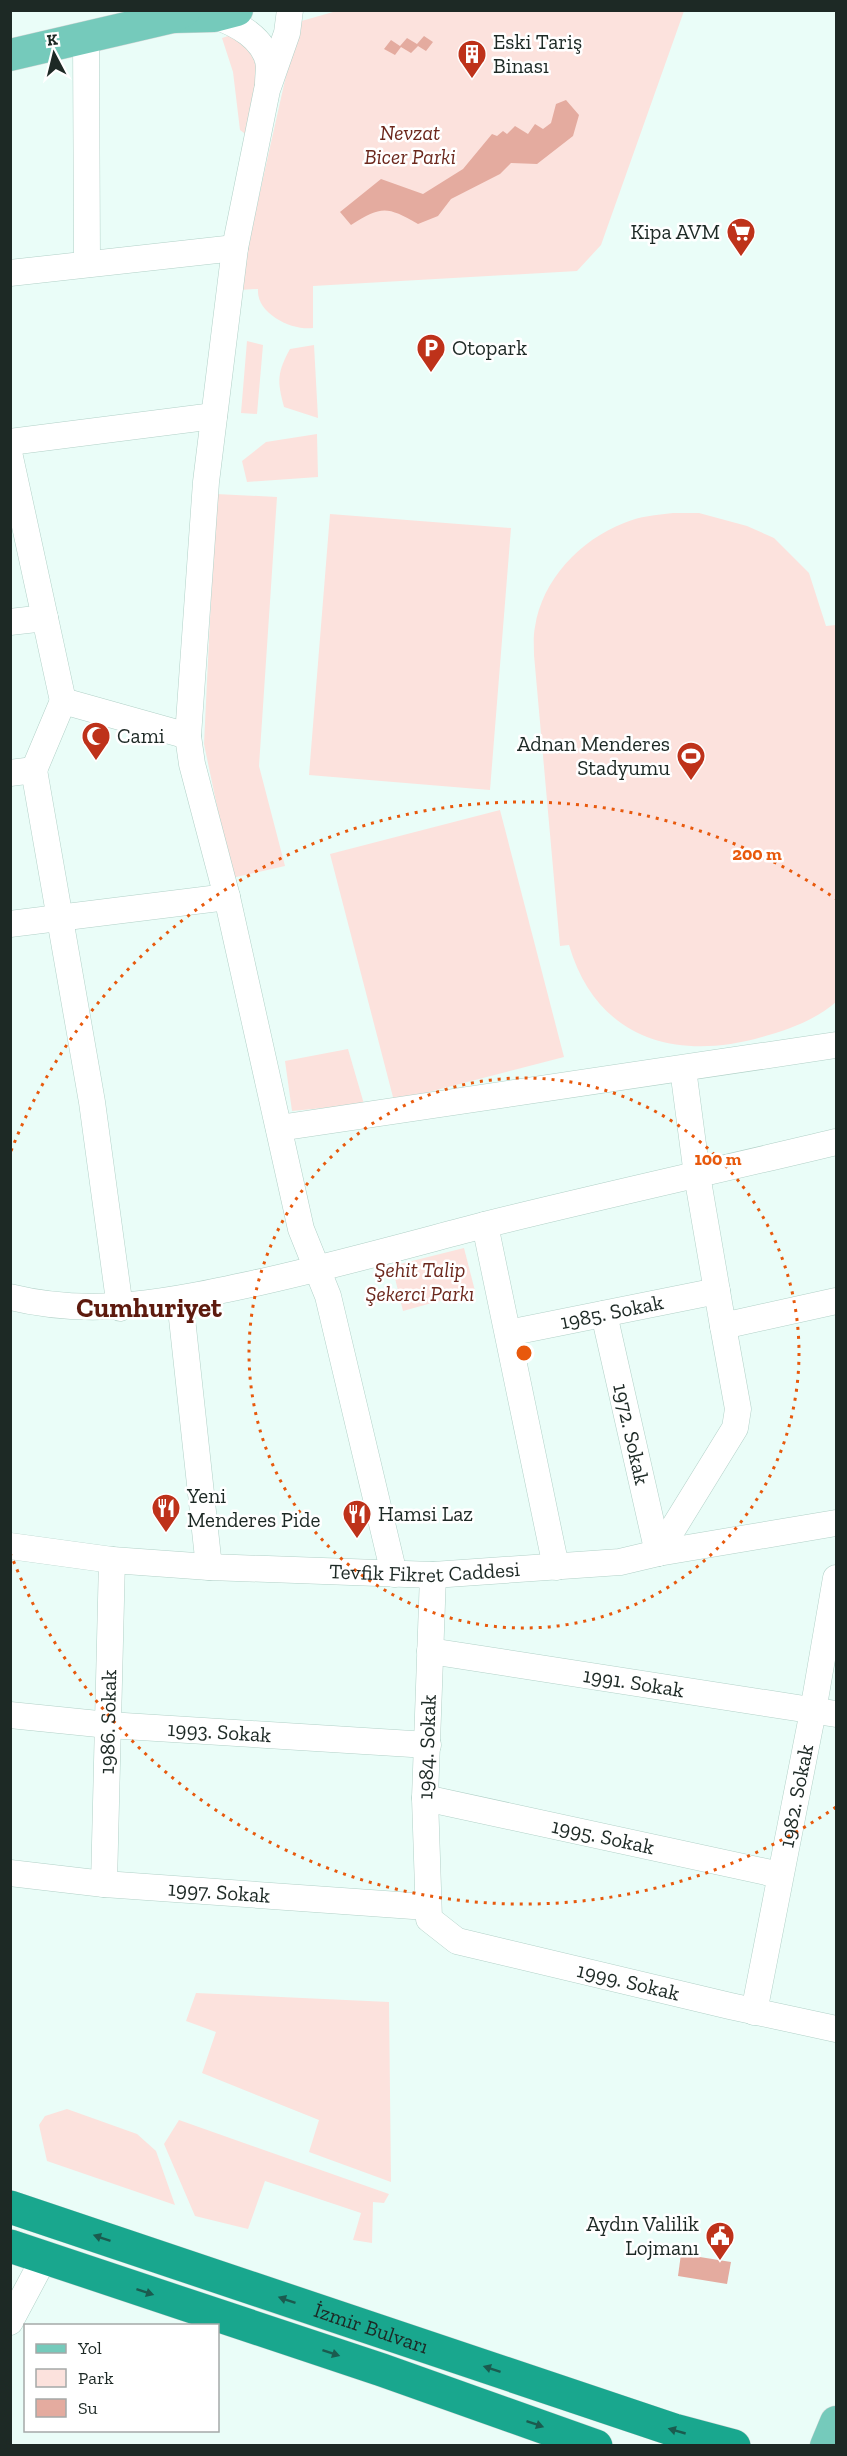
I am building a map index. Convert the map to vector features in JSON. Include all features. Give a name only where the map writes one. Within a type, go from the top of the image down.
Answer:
[{"type":"highway","name":"İzmir Bulvarı","points":[[10,2207],[674,2430],[734,2445]]},
{"type":"highway","name":"İzmir Bulvarı","points":[[10,2246],[372,2366],[596,2445]]},
{"type":"main road","points":[[10,55],[202,14]]},
{"type":"main road","points":[[826,2445],[837,2422]]},
{"type":"street","points":[[273,10],[267,90],[235,248],[214,416],[206,487],[188,736],[192,764],[227,897],[304,1240],[328,1296],[394,1574]]},
{"type":"street","points":[[267,90],[287,33],[290,10]]},
{"type":"street","points":[[202,14],[230,21],[246,30],[260,45],[269,63]]},
{"type":"street","points":[[86,37],[87,264]]},
{"type":"street","points":[[10,273],[235,248]]},
{"type":"street","points":[[10,442],[214,416]]},
{"type":"street","points":[[10,457],[63,701],[22,772],[60,918],[92,1102],[120,1308]]},
{"type":"street","points":[[10,622],[45,618]]},
{"type":"street","points":[[63,701],[188,736]]},
{"type":"street","points":[[10,924],[227,897]]},
{"type":"street","points":[[279,1128],[837,1045]]},
{"type":"street","points":[[658,1553],[735,1428],[738,1409],[697,1175],[683,1069]]},
{"type":"street","points":[[10,1297],[34,1303],[120,1308],[180,1300],[316,1270],[485,1225],[837,1142]]},
{"type":"street","points":[[485,1225],[556,1567]]},
{"type":"street","name":"1985. Sokak","points":[[508,1333],[717,1291]]},
{"type":"street","points":[[180,1300],[209,1567]]},
{"type":"street","points":[[723,1326],[837,1301]]},
{"type":"street","name":"1972. Sokak","points":[[604,1314],[658,1553]]},
{"type":"street","name":"Tevfik Fikret Caddesi","points":[[10,1546],[112,1560],[209,1567],[433,1575],[620,1562],[658,1553],[837,1523]]},
{"type":"street","name":"1986. Sokak","points":[[104,1884],[112,1560]]},
{"type":"street","name":"1984. Sokak","points":[[428,1913],[425,1798],[433,1575]]},
{"type":"street","name":"1982. Sokak","points":[[754,2012],[780,1875],[825,1713],[837,1578]]},
{"type":"street","name":"1991. Sokak","points":[[430,1651],[825,1713]]},
{"type":"street","name":"1993. Sokak","points":[[10,1715],[108,1725],[428,1745]]},
{"type":"street","name":"1995. Sokak","points":[[425,1798],[780,1875]]},
{"type":"street","name":"1997. Sokak","points":[[10,1874],[428,1913]]},
{"type":"street","name":"1999. Sokak","points":[[428,1913],[458,1941],[754,2012],[837,2029]]},
{"type":"street","points":[[10,2322],[44,2258]]},
{"type":"green space","name":"Nevzat Bicer Parki","points":[[340,10],[684,11],[601,245],[577,271],[313,286],[313,328],[296,327],[277,319],[263,306],[258,289],[238,290],[298,22]]},
{"type":"green space","points":[[240,32],[260,53],[248,136],[240,130],[233,72],[222,38]]},
{"type":"green space","points":[[247,341],[263,345],[257,414],[241,413]]},
{"type":"green space","points":[[314,345],[318,418],[284,407],[279,384],[281,371],[290,349]]},
{"type":"green space","points":[[317,434],[318,477],[247,482],[242,461],[266,442]]},
{"type":"green space","points":[[216,494],[277,497],[259,766],[285,866],[232,878],[204,744]]},
{"type":"green space","name":"Adnan Menderes Stadyumu","points":[[673,513],[699,513],[747,526],[774,538],[809,573],[826,626],[836,625],[836,1002],[819,1014],[791,1028],[730,1044],[699,1046],[670,1043],[643,1035],[619,1022],[598,1002],[581,977],[569,945],[560,946],[534,655],[534,630],[539,610],[555,578],[578,551],[593,540],[608,530],[630,521]]},
{"type":"green space","points":[[330,514],[511,528],[490,790],[309,775]]},
{"type":"green space","points":[[500,810],[564,1057],[394,1101],[330,854]]},
{"type":"green space","points":[[348,1049],[364,1104],[292,1111],[285,1061]]},
{"type":"green space","name":"Şehit Talip Şekerci Parkı","points":[[464,1248],[475,1291],[403,1311],[392,1266]]},
{"type":"green space","points":[[196,1993],[389,2002],[391,2182],[309,2152],[319,2120],[202,2073],[216,2032],[186,2021]]},
{"type":"green space","points":[[67,2109],[137,2134],[156,2151],[175,2205],[47,2161],[39,2125],[45,2116]]},
{"type":"green space","points":[[179,2120],[389,2194],[384,2203],[373,2202],[372,2243],[353,2240],[361,2213],[265,2181],[248,2229],[195,2216],[164,2144]]},
{"type":"water","points":[[424,36],[433,42],[426,51],[418,46],[411,53],[401,47],[395,55],[384,49],[391,40],[400,46],[407,38],[417,44]]},
{"type":"water","points":[[566,100],[579,115],[573,136],[537,164],[511,163],[500,174],[451,199],[438,216],[418,224],[391,211],[384,211],[370,214],[351,225],[340,212],[381,179],[423,194],[463,169],[492,134],[497,136],[503,131],[507,134],[515,126],[528,134],[535,124],[543,129],[551,123],[556,104]]},
{"type":"water","points":[[681,2254],[731,2262],[727,2284],[678,2276]]},
{"type":"place","name":"Eski Tariş Binası","points":[[472,80]]},
{"type":"place","name":"Kipa AVM","points":[[741,258]]},
{"type":"place","name":"Otopark","points":[[431,374]]},
{"type":"place","name":"Cami","points":[[96,762]]},
{"type":"place","name":"Adnan Menderes Stadyumu","points":[[691,782]]},
{"type":"place","name":"Yeni Menderes Pide","points":[[166,1534]]},
{"type":"place","name":"Hamsi Laz","points":[[357,1540]]},
{"type":"place","name":"Aydın Valilik Lojmanı","points":[[720,2262]]},
{"type":"district","name":"Cumhuriyet","points":[[149,1308]]}]
